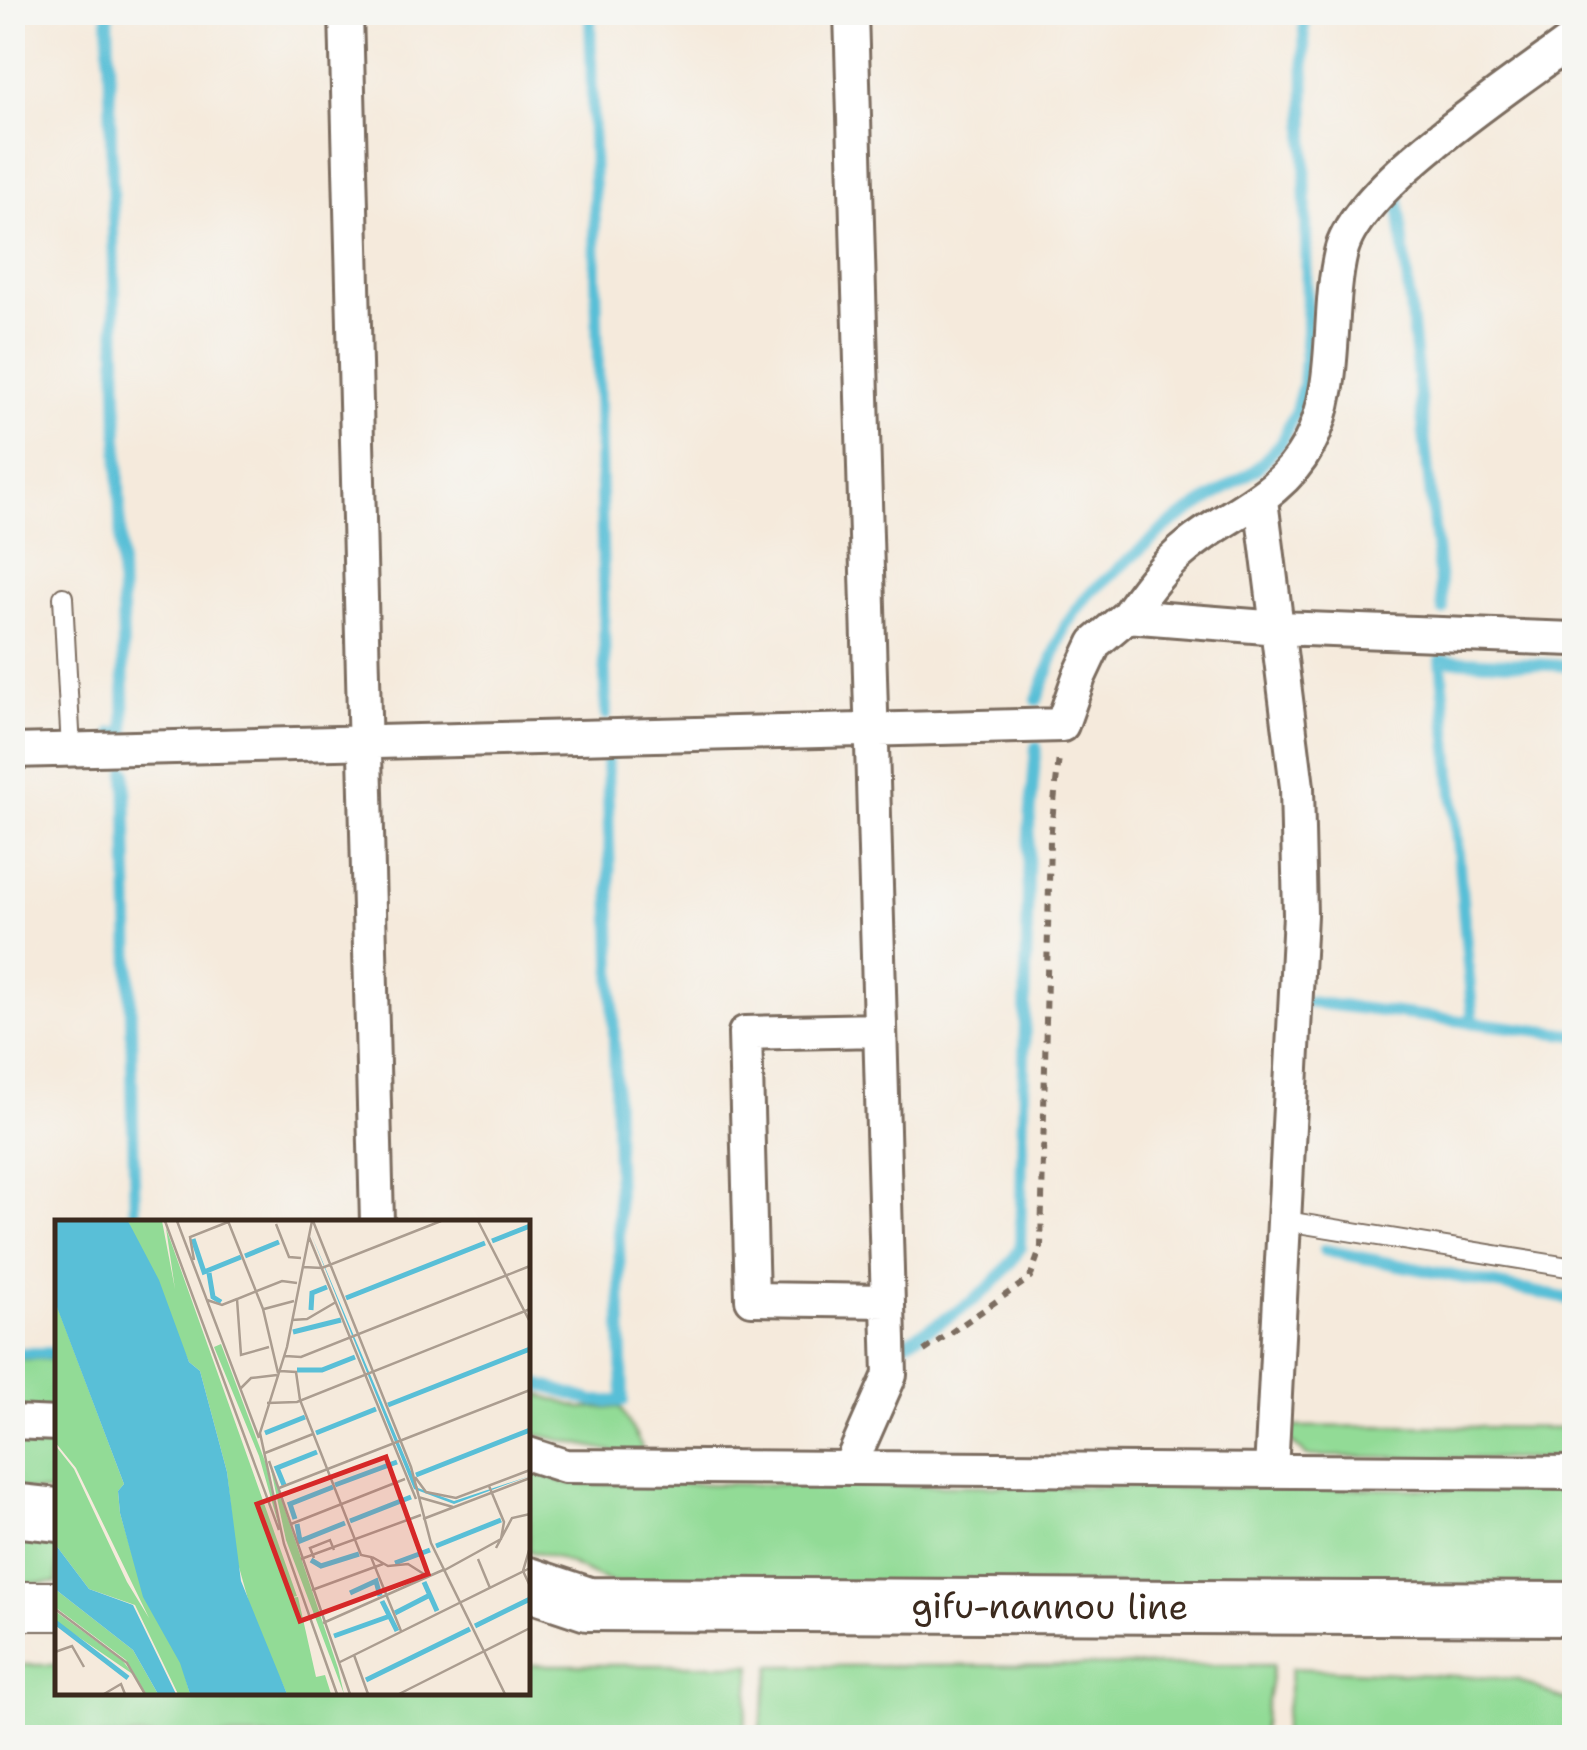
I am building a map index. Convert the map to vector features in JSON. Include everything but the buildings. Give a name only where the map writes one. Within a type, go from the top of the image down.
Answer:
[{"type":"main road","points":[[12,1510],[55,1515]]},
{"type":"main road","name":"gifu-nannou line","points":[[530,1585],[588,1604],[1574,1609]]},
{"type":"main road","points":[[530,1604],[588,1604]]},
{"type":"main road","points":[[12,1606],[55,1606]]},
{"type":"street","points":[[346,12],[377,1220]]},
{"type":"street","points":[[849,1468],[890,1375],[851,12]]},
{"type":"street","points":[[12,751],[1062,725],[1096,643],[1128,616],[1151,582],[1188,546],[1262,500],[1289,474],[1308,445],[1329,386],[1342,247],[1371,199],[1412,162],[1574,39]]},
{"type":"street","points":[[1262,500],[1298,787],[1300,914],[1271,1471]]},
{"type":"street","points":[[1128,616],[1280,628],[1574,638]]},
{"type":"street","points":[[880,1030],[745,1033],[752,1300],[888,1301]]},
{"type":"street","points":[[12,1422],[55,1424]]},
{"type":"street","points":[[530,1455],[564,1466],[1574,1473]]},
{"type":"lane","points":[[63,597],[71,750]]},
{"type":"lane","points":[[1286,1221],[1568,1267]]},
{"type":"path","points":[[890,1375],[1030,1278],[1041,1247],[1050,840],[1062,725]]},
{"type":"green space","points":[[12,1359],[55,1359],[55,1411],[13,1411]]},
{"type":"green space","points":[[530,1392],[581,1408],[620,1407],[641,1445],[643,1458],[530,1433]]},
{"type":"green space","points":[[1288,1427],[1574,1428],[1574,1460],[1307,1456],[1290,1441]]},
{"type":"green space","points":[[13,1433],[55,1433],[55,1494],[13,1488]]},
{"type":"green space","points":[[530,1471],[569,1483],[1574,1490],[1574,1587],[612,1583],[557,1558],[530,1551]]},
{"type":"green space","points":[[12,1537],[55,1542],[55,1583],[13,1583]]},
{"type":"green space","points":[[13,1665],[55,1665],[55,1695],[530,1695],[530,1665],[752,1665],[743,1738],[13,1737]]},
{"type":"green space","points":[[1273,1665],[1261,1737],[758,1737],[771,1666]]},
{"type":"green space","points":[[1292,1668],[1517,1679],[1561,1699],[1574,1700],[1574,1737],[1282,1737]]},
{"type":"waterway","points":[[108,12],[125,733],[113,733]]},
{"type":"waterway","points":[[590,12],[606,715]]},
{"type":"waterway","points":[[1037,700],[1065,626],[1088,595],[1170,524],[1256,469],[1280,444],[1295,413],[1303,385],[1307,331],[1304,12]]},
{"type":"waterway","points":[[1398,195],[1443,610]]},
{"type":"waterway","points":[[1473,1022],[1441,660],[1574,666]]},
{"type":"waterway","points":[[906,1342],[984,1292],[1020,1248],[1029,832],[1036,747]]},
{"type":"waterway","points":[[530,1382],[593,1401],[623,1401],[607,758]]},
{"type":"waterway","points":[[126,771],[135,1220]]},
{"type":"waterway","points":[[1308,1002],[1574,1035]]},
{"type":"waterway","points":[[1324,1250],[1574,1300]]},
{"type":"waterway","points":[[12,1353],[55,1353]]}]
